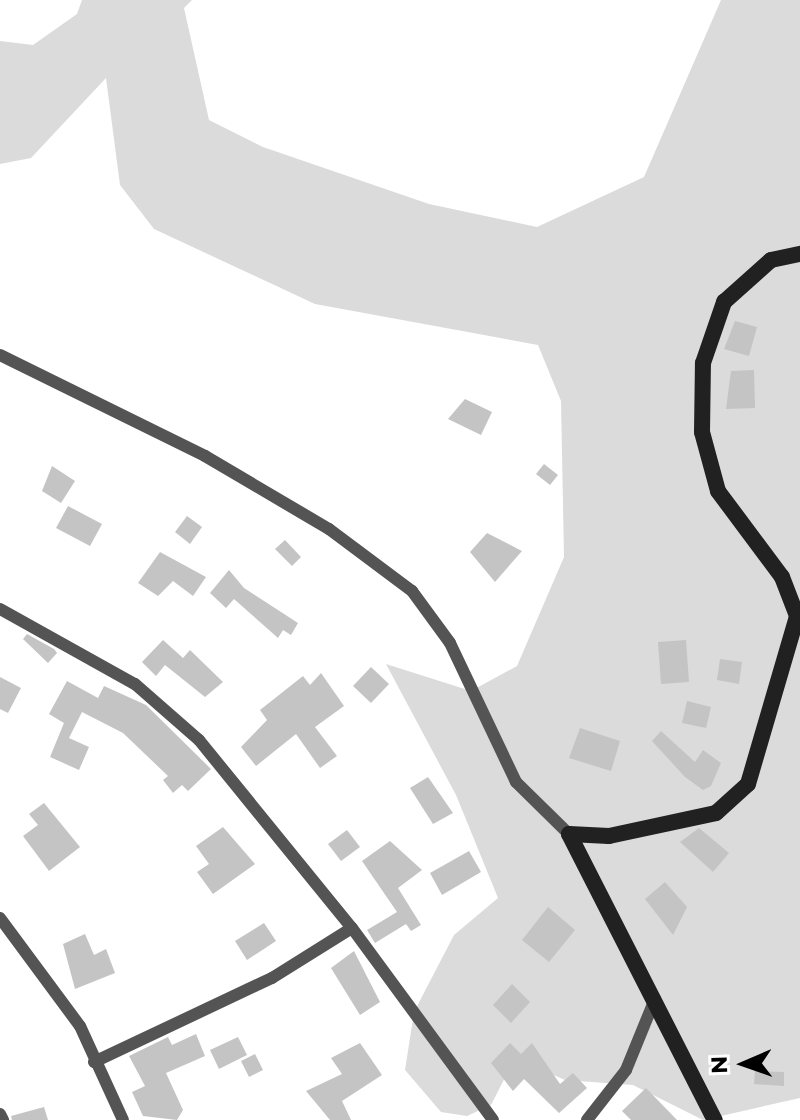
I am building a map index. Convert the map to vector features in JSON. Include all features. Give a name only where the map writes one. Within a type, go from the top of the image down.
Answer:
[{"type":"street","points":[[569,834],[609,836],[716,813],[748,784],[797,616],[782,577],[718,491],[702,432],[703,363],[724,302],[771,260],[800,254]]},
{"type":"street","points":[[0,355],[205,456],[329,529],[412,591],[450,643],[516,782],[569,834],[715,1120]]},
{"type":"street","points":[[0,609],[135,684],[199,740],[352,928],[493,1120]]},
{"type":"street","points":[[0,918],[38,961],[123,1120]]},
{"type":"street","points":[[94,1062],[272,978],[352,928]]},
{"type":"street","points":[[587,1120],[626,1070],[655,999]]},
{"type":"street","points":[[0,1114],[3,1120]]},
{"type":"shaded area","points":[[82,0],[192,0],[184,8],[209,120],[263,147],[429,204],[537,227],[644,177],[721,0],[800,0],[800,1098],[703,1120],[633,1085],[565,1080],[515,1058],[491,1105],[467,1116],[441,1112],[405,1070],[414,1012],[454,935],[498,898],[456,795],[386,664],[471,691],[517,666],[564,557],[561,401],[538,345],[315,304],[154,229],[120,185],[106,78],[31,158],[0,164],[0,41],[33,45],[77,14]]},
{"type":"building","points":[[735,321],[757,327],[749,356],[724,349]]},
{"type":"building","points":[[754,370],[755,408],[726,409],[731,371]]},
{"type":"building","points":[[465,399],[492,412],[481,435],[448,419]]},
{"type":"building","points":[[544,464],[558,475],[550,485],[536,474]]},
{"type":"building","points":[[52,466],[75,481],[61,503],[42,491]]},
{"type":"building","points":[[68,506],[102,524],[90,546],[56,528]]},
{"type":"building","points":[[187,516],[202,527],[190,544],[175,532]]},
{"type":"building","points":[[487,533],[522,551],[495,582],[470,552]]},
{"type":"building","points":[[285,540],[301,557],[292,566],[275,549]]},
{"type":"building","points":[[160,552],[206,577],[193,596],[173,581],[158,596],[138,583]]},
{"type":"building","points":[[229,570],[244,588],[298,623],[291,635],[283,630],[278,638],[234,599],[226,608],[210,593]]},
{"type":"building","points":[[27,634],[57,653],[48,663],[23,639]]},
{"type":"building","points":[[163,640],[183,658],[190,650],[223,682],[205,697],[165,665],[156,676],[142,662]]},
{"type":"building","points":[[686,640],[689,682],[661,684],[658,642]]},
{"type":"building","points":[[720,659],[742,662],[739,684],[717,680]]},
{"type":"building","points":[[371,667],[389,684],[371,703],[353,686]]},
{"type":"building","points":[[321,673],[344,706],[315,727],[337,756],[320,768],[296,734],[256,766],[241,747],[267,720],[260,710],[303,676],[310,685]]},
{"type":"building","points":[[0,677],[21,688],[8,713],[0,709]]},
{"type":"building","points":[[67,681],[98,698],[104,686],[146,705],[211,769],[188,791],[182,785],[173,793],[163,780],[168,776],[123,733],[82,712],[69,738],[89,747],[79,770],[50,757],[64,723],[49,714]]},
{"type":"building","points":[[687,701],[711,707],[706,728],[682,723]]},
{"type":"building","points":[[580,728],[620,741],[611,771],[569,758]]},
{"type":"building","points":[[661,731],[695,762],[703,750],[721,763],[711,786],[703,790],[685,777],[652,741]]},
{"type":"building","points":[[428,777],[453,813],[433,824],[410,788]]},
{"type":"building","points":[[44,803],[80,847],[49,871],[23,836],[38,825],[29,814]]},
{"type":"building","points":[[223,827],[255,864],[213,894],[197,872],[209,864],[196,846]]},
{"type":"building","points":[[699,828],[729,853],[713,872],[680,842]]},
{"type":"building","points":[[347,830],[360,847],[341,861],[328,844]]},
{"type":"building","points":[[390,841],[422,870],[398,888],[421,925],[411,931],[406,924],[375,943],[367,930],[397,912],[362,861]]},
{"type":"building","points":[[469,851],[481,872],[442,895],[430,873]]},
{"type":"building","points":[[665,882],[687,907],[673,935],[645,899]]},
{"type":"building","points":[[548,907],[575,930],[549,962],[522,940]]},
{"type":"building","points":[[264,923],[276,941],[247,960],[235,941]]},
{"type":"building","points":[[85,934],[94,955],[106,949],[115,973],[75,989],[63,944]]},
{"type":"building","points":[[354,951],[380,1002],[360,1015],[331,968]]},
{"type":"building","points":[[512,984],[530,1002],[511,1023],[493,1005]]},
{"type":"building","points":[[196,1034],[205,1056],[166,1073],[183,1110],[177,1120],[143,1116],[132,1092],[145,1086],[129,1056],[168,1037],[172,1045]]},
{"type":"building","points":[[238,1037],[247,1055],[219,1069],[210,1050]]},
{"type":"building","points":[[360,1043],[382,1075],[342,1101],[351,1120],[330,1120],[306,1091],[342,1074],[331,1058]]},
{"type":"building","points":[[510,1043],[521,1054],[532,1043],[560,1084],[573,1073],[587,1088],[559,1113],[524,1079],[513,1091],[491,1063]]},
{"type":"building","points":[[255,1054],[263,1070],[249,1077],[241,1061]]},
{"type":"building","points":[[755,1071],[784,1072],[784,1086],[754,1084]]},
{"type":"building","points":[[646,1088],[677,1120],[631,1120],[622,1111]]},
{"type":"building","points":[[44,1107],[48,1120],[12,1120],[11,1116]]}]
